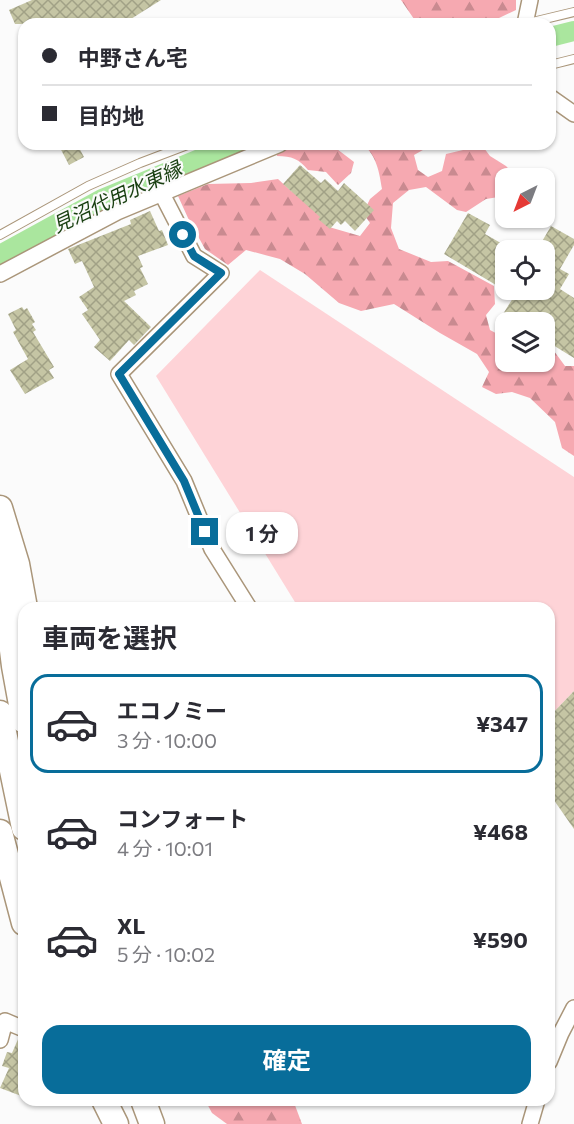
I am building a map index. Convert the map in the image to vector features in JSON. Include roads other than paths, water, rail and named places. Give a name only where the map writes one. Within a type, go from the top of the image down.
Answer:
[{"type":"main road","points":[[0,508],[17,564],[25,602]]},
{"type":"main road","points":[[0,556],[18,688]]},
{"type":"main road","points":[[0,713],[18,799]]},
{"type":"main road","points":[[0,832],[18,900]]},
{"type":"main road","points":[[107,1106],[116,1124]]},
{"type":"main road","points":[[146,1106],[153,1124]]},
{"type":"street","points":[[526,18],[530,0]]},
{"type":"street","points":[[556,101],[574,114]]},
{"type":"street","points":[[0,274],[117,212],[266,150]]},
{"type":"street","points":[[162,194],[194,256],[221,273],[119,374],[184,481],[212,549],[245,602]]},
{"type":"street","points":[[555,1029],[574,1008]]},
{"type":"street","points":[[0,1040],[5,1021],[18,1026]]},
{"type":"street","points":[[530,1124],[535,1106]]},
{"type":"lane","points":[[550,18],[574,12]]},
{"type":"lane","points":[[556,64],[574,59]]},
{"type":"lane","points":[[0,235],[88,186],[174,150]]},
{"type":"waterway","name":"見沼代用水東縁","points":[[556,36],[574,31]]},
{"type":"waterway","name":"見沼代用水東縁","points":[[0,255],[102,199],[221,150]]}]
